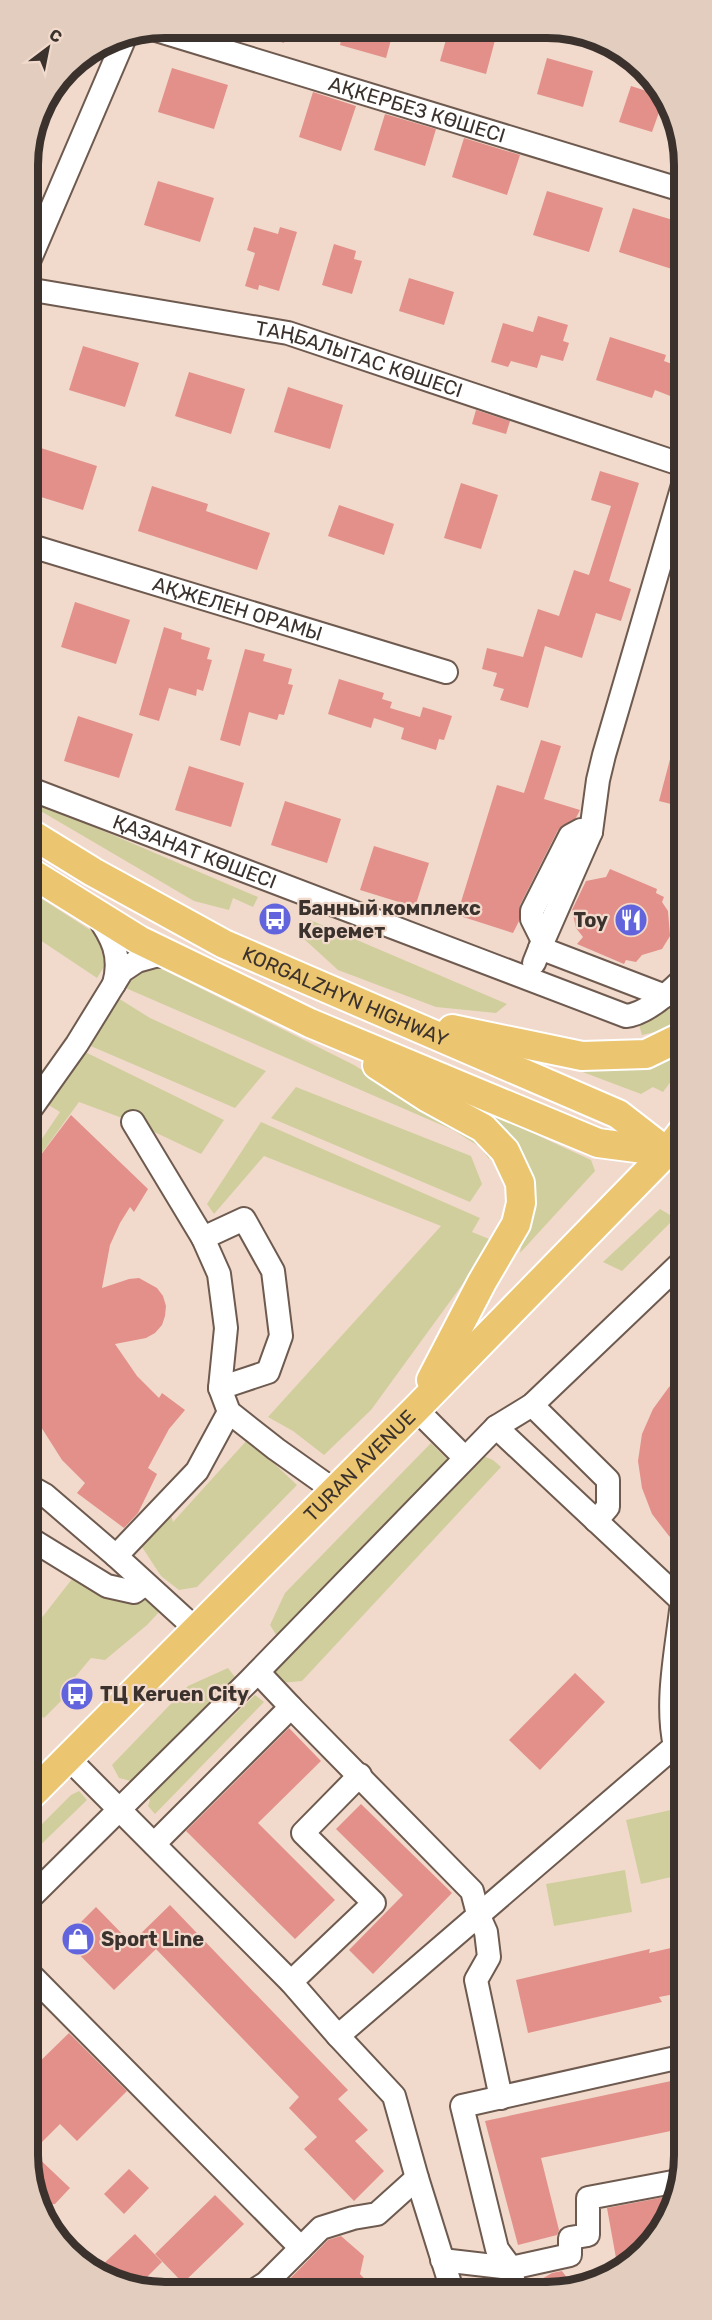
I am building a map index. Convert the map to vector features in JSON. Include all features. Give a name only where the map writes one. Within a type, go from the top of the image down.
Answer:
[{"type":"main road","name":"KORGALZHYN HIGHWAY","points":[[38,838],[93,872],[224,944],[618,1114],[674,1155]]},
{"type":"main road","name":"KORGALZHYN HIGHWAY","points":[[38,877],[139,940],[310,1023],[598,1143],[674,1156]]},
{"type":"main road","points":[[391,1016],[582,1056],[645,1054],[674,1040]]},
{"type":"main road","points":[[310,1023],[428,1098],[483,1128],[505,1151],[520,1183],[521,1203],[516,1224],[482,1282],[416,1409]]},
{"type":"main road","name":"TURAN AVENUE","points":[[38,1788],[416,1409],[674,1157]]},
{"type":"street","name":"АҚКЕРБЕЗ КӨШЕСІ","points":[[183,38],[674,188]]},
{"type":"street","points":[[38,240],[122,45]]},
{"type":"street","name":"ТАҢБАЛЫТАС КӨШЕСІ","points":[[38,291],[288,333],[674,462]]},
{"type":"street","points":[[674,516],[598,780],[591,832],[528,978],[626,1016],[636,1014],[666,996],[674,988]]},
{"type":"street","name":"АҚЖЕЛЕН ОРАМЫ","points":[[38,547],[446,672]]},
{"type":"street","name":"ҚАЗАНАТ КӨШЕСІ","points":[[38,792],[528,978]]},
{"type":"street","points":[[96,914],[107,930],[116,950],[119,968],[114,984]]},
{"type":"street","points":[[542,945],[666,996]]},
{"type":"street","points":[[38,1099],[77,1044],[122,971],[137,961],[155,956],[172,955]]},
{"type":"street","points":[[133,1122],[203,1238],[219,1274],[226,1328],[220,1388],[229,1412],[334,1491]]},
{"type":"street","points":[[203,1238],[244,1219],[273,1271],[281,1336],[268,1372],[220,1388]]},
{"type":"street","points":[[38,1890],[258,1672],[496,1427],[532,1405],[674,1270]]},
{"type":"street","points":[[532,1405],[608,1480],[608,1508],[596,1521]]},
{"type":"street","points":[[416,1409],[465,1458]]},
{"type":"street","points":[[116,1557],[196,1471],[229,1412]]},
{"type":"street","points":[[496,1427],[674,1595]]},
{"type":"street","points":[[38,1491],[197,1630]]},
{"type":"street","points":[[38,1544],[107,1586],[134,1592],[145,1584]]},
{"type":"street","points":[[258,1672],[472,1891],[486,1932],[489,1957],[476,1980],[501,2098]]},
{"type":"street","points":[[154,1844],[291,1707]]},
{"type":"street","points":[[674,1714],[671,1727],[674,1734]]},
{"type":"street","points":[[338,2036],[478,1914],[674,1753]]},
{"type":"street","points":[[69,1759],[291,1982],[394,2096],[449,2282]]},
{"type":"street","points":[[291,1982],[374,1903],[303,1833],[360,1775]]},
{"type":"street","points":[[38,1982],[301,2248]]},
{"type":"street","points":[[514,2282],[511,2268],[497,2249],[462,2106],[674,2059]]},
{"type":"street","points":[[267,2282],[321,2228],[353,2218],[377,2214],[417,2178]]},
{"type":"street","points":[[442,2260],[511,2268],[570,2255],[570,2238],[588,2235],[588,2198],[671,2182]]},
{"type":"shaded area","points":[[45,806],[258,897],[253,907],[233,898],[229,910],[194,901],[39,810]]},
{"type":"shaded area","points":[[38,896],[98,935],[105,965],[97,978],[38,939]]},
{"type":"shaded area","points":[[310,920],[507,1004],[496,1013],[436,1007],[338,970],[303,938]]},
{"type":"shaded area","points":[[160,968],[354,1065],[411,1101],[486,1143],[491,1152],[489,1159],[480,1147],[453,1130],[121,986],[140,972]]},
{"type":"shaded area","points":[[674,995],[674,1024],[664,1030],[642,1035],[637,1018]]},
{"type":"shaded area","points":[[118,998],[150,1018],[266,1071],[235,1108],[86,1044]]},
{"type":"shaded area","points":[[674,1047],[674,1077],[663,1092],[653,1087],[641,1094],[556,1062]]},
{"type":"shaded area","points":[[81,1050],[224,1120],[201,1154],[133,1122],[79,1102],[38,1158],[38,1145],[60,1112],[42,1101]]},
{"type":"shaded area","points":[[296,1087],[471,1156],[482,1184],[470,1202],[271,1118]]},
{"type":"shaded area","points":[[480,1109],[591,1160],[595,1171],[520,1253],[532,1178],[524,1154],[513,1138]]},
{"type":"shaded area","points":[[261,1122],[480,1218],[472,1232],[494,1241],[371,1410],[324,1455],[293,1431],[268,1417],[441,1226],[264,1156],[214,1214],[207,1204]]},
{"type":"shaded area","points":[[660,1209],[674,1217],[622,1271],[603,1262]]},
{"type":"shaded area","points":[[248,1439],[297,1485],[197,1587],[179,1590],[161,1576],[140,1544],[170,1511],[173,1522]]},
{"type":"shaded area","points":[[431,1443],[449,1461],[278,1638],[270,1625],[285,1593]]},
{"type":"shaded area","points":[[483,1456],[493,1460],[501,1467],[302,1681],[281,1683],[271,1673]]},
{"type":"shaded area","points":[[76,1574],[142,1592],[161,1610],[147,1625],[105,1660],[91,1658],[65,1689],[67,1695],[44,1718],[38,1714],[38,1623]]},
{"type":"shaded area","points":[[228,1668],[235,1677],[131,1781],[119,1778],[112,1765],[188,1686]]},
{"type":"shaded area","points":[[255,1695],[264,1702],[155,1814],[148,1806],[150,1800],[148,1797]]},
{"type":"shaded area","points":[[79,1791],[87,1800],[38,1847],[38,1828],[71,1795]]},
{"type":"shaded area","points":[[674,1809],[674,1876],[641,1884],[626,1820]]},
{"type":"shaded area","points":[[625,1870],[632,1912],[554,1926],[546,1884]]},
{"type":"building","points":[[268,38],[286,38],[284,43]]},
{"type":"building","points":[[342,38],[392,38],[386,58],[340,45]]},
{"type":"building","points":[[446,38],[496,38],[486,74],[440,61]]},
{"type":"building","points":[[547,58],[593,71],[583,107],[537,94]]},
{"type":"building","points":[[172,68],[228,85],[214,129],[158,112]]},
{"type":"building","points":[[631,86],[652,93],[660,108],[652,132],[619,122]]},
{"type":"building","points":[[313,92],[356,106],[341,151],[299,137]]},
{"type":"building","points":[[385,114],[436,129],[425,166],[374,150]]},
{"type":"building","points":[[464,138],[520,155],[507,195],[452,177]]},
{"type":"building","points":[[158,181],[214,198],[200,242],[144,225]]},
{"type":"building","points":[[547,191],[603,208],[589,252],[533,235]]},
{"type":"building","points":[[633,208],[674,220],[674,270],[619,252]]},
{"type":"building","points":[[254,227],[278,234],[280,227],[297,232],[279,291],[259,285],[258,290],[245,286],[255,253],[247,250]]},
{"type":"building","points":[[334,244],[356,251],[354,259],[362,261],[352,294],[322,285]]},
{"type":"building","points":[[409,278],[454,292],[444,325],[399,311]]},
{"type":"building","points":[[538,316],[568,325],[563,341],[569,343],[563,361],[541,355],[537,368],[511,361],[508,367],[491,362],[503,323],[533,332]]},
{"type":"building","points":[[610,337],[666,355],[664,361],[674,365],[674,397],[655,390],[652,398],[596,380]]},
{"type":"building","points":[[83,346],[139,363],[125,407],[69,390]]},
{"type":"building","points":[[189,372],[245,389],[231,434],[175,416]]},
{"type":"building","points":[[288,387],[343,405],[330,449],[274,432]]},
{"type":"building","points":[[476,410],[510,421],[506,434],[472,424]]},
{"type":"building","points":[[41,448],[97,466],[83,510],[38,496],[38,458]]},
{"type":"building","points":[[600,471],[639,483],[609,581],[631,589],[621,621],[596,613],[582,658],[545,646],[528,708],[500,700],[504,689],[493,686],[497,673],[482,669],[487,648],[523,657],[538,609],[559,616],[574,570],[589,575],[611,506],[591,500]]},
{"type":"building","points":[[461,483],[498,495],[481,549],[444,538]]},
{"type":"building","points":[[152,486],[208,504],[206,511],[270,533],[257,570],[138,531]]},
{"type":"building","points":[[339,505],[394,524],[384,555],[328,536]]},
{"type":"building","points":[[75,602],[130,620],[116,664],[61,647]]},
{"type":"building","points":[[164,627],[182,633],[181,639],[210,648],[207,659],[212,660],[203,691],[197,689],[196,696],[169,688],[159,721],[139,715]]},
{"type":"building","points":[[245,649],[265,654],[263,661],[292,669],[288,684],[293,685],[284,715],[279,714],[277,720],[249,712],[240,746],[220,740]]},
{"type":"building","points":[[339,679],[384,693],[382,699],[392,702],[390,708],[420,717],[423,707],[452,716],[444,740],[439,739],[436,750],[401,739],[404,728],[374,718],[371,728],[328,714]]},
{"type":"building","points":[[78,716],[133,734],[119,778],[64,761]]},
{"type":"building","points":[[541,740],[561,746],[544,799],[580,810],[576,818],[558,830],[520,905],[519,921],[513,933],[457,915],[497,785],[524,793]]},
{"type":"building","points":[[674,744],[674,805],[659,801]]},
{"type":"building","points":[[189,766],[244,783],[231,827],[175,810]]},
{"type":"building","points":[[285,801],[341,819],[327,863],[271,845]]},
{"type":"building","points":[[374,846],[429,863],[415,907],[360,890]]},
{"type":"building","points":[[610,869],[657,889],[656,893],[664,897],[662,902],[668,911],[670,936],[662,949],[642,955],[636,962],[626,960],[624,964],[577,944],[583,937],[576,928],[572,910],[586,881],[606,877]]},
{"type":"building","points":[[71,1115],[148,1189],[134,1212],[130,1207],[120,1223],[110,1245],[102,1288],[139,1278],[157,1288],[163,1296],[166,1306],[165,1316],[162,1325],[155,1333],[146,1338],[115,1344],[137,1376],[159,1398],[162,1393],[185,1410],[169,1429],[148,1468],[157,1474],[138,1513],[124,1528],[77,1493],[85,1483],[62,1460],[38,1422],[38,1159]]},
{"type":"building","points":[[674,1383],[674,1540],[652,1514],[642,1488],[638,1461],[642,1434],[653,1409]]},
{"type":"building","points":[[575,1673],[605,1702],[540,1770],[509,1740]]},
{"type":"building","points":[[289,1728],[321,1761],[258,1823],[335,1900],[295,1939],[186,1831]]},
{"type":"building","points":[[361,1804],[452,1893],[373,1974],[349,1950],[403,1895],[336,1829]]},
{"type":"building","points":[[170,1905],[348,2090],[338,2099],[368,2130],[355,2141],[384,2171],[354,2201],[304,2149],[317,2137],[289,2108],[299,2097],[156,1949],[114,1990],[64,1939],[96,1907],[131,1943]]},
{"type":"building","points":[[674,1947],[674,1994],[659,1997],[662,2002],[528,2033],[516,1980],[650,1949],[649,1953]]},
{"type":"building","points":[[69,2033],[127,2091],[77,2141],[60,2124],[38,2146],[38,2063]]},
{"type":"building","points":[[674,2080],[674,2130],[541,2158],[559,2230],[557,2235],[518,2245],[485,2121]]},
{"type":"building","points":[[38,2158],[70,2188],[55,2204],[48,2205],[44,2196]]},
{"type":"building","points":[[129,2169],[149,2188],[124,2214],[104,2194]]},
{"type":"building","points":[[215,2195],[244,2224],[184,2282],[155,2254]]},
{"type":"building","points":[[667,2197],[653,2226],[643,2239],[622,2258],[616,2258],[607,2208]]},
{"type":"building","points":[[135,2234],[162,2262],[144,2280],[116,2273],[102,2265]]},
{"type":"building","points":[[341,2236],[364,2256],[360,2274],[368,2282],[287,2282],[328,2240]]},
{"type":"building","points":[[562,2271],[569,2280],[537,2282],[552,2273]]},
{"type":"place","name":"Банный комплекс Керемет","points":[[275,919]]},
{"type":"place","name":"Toy","points":[[631,920]]},
{"type":"place","name":"ТЦ Keruen City","points":[[77,1694]]},
{"type":"place","name":"Sport Line","points":[[78,1939]]}]
